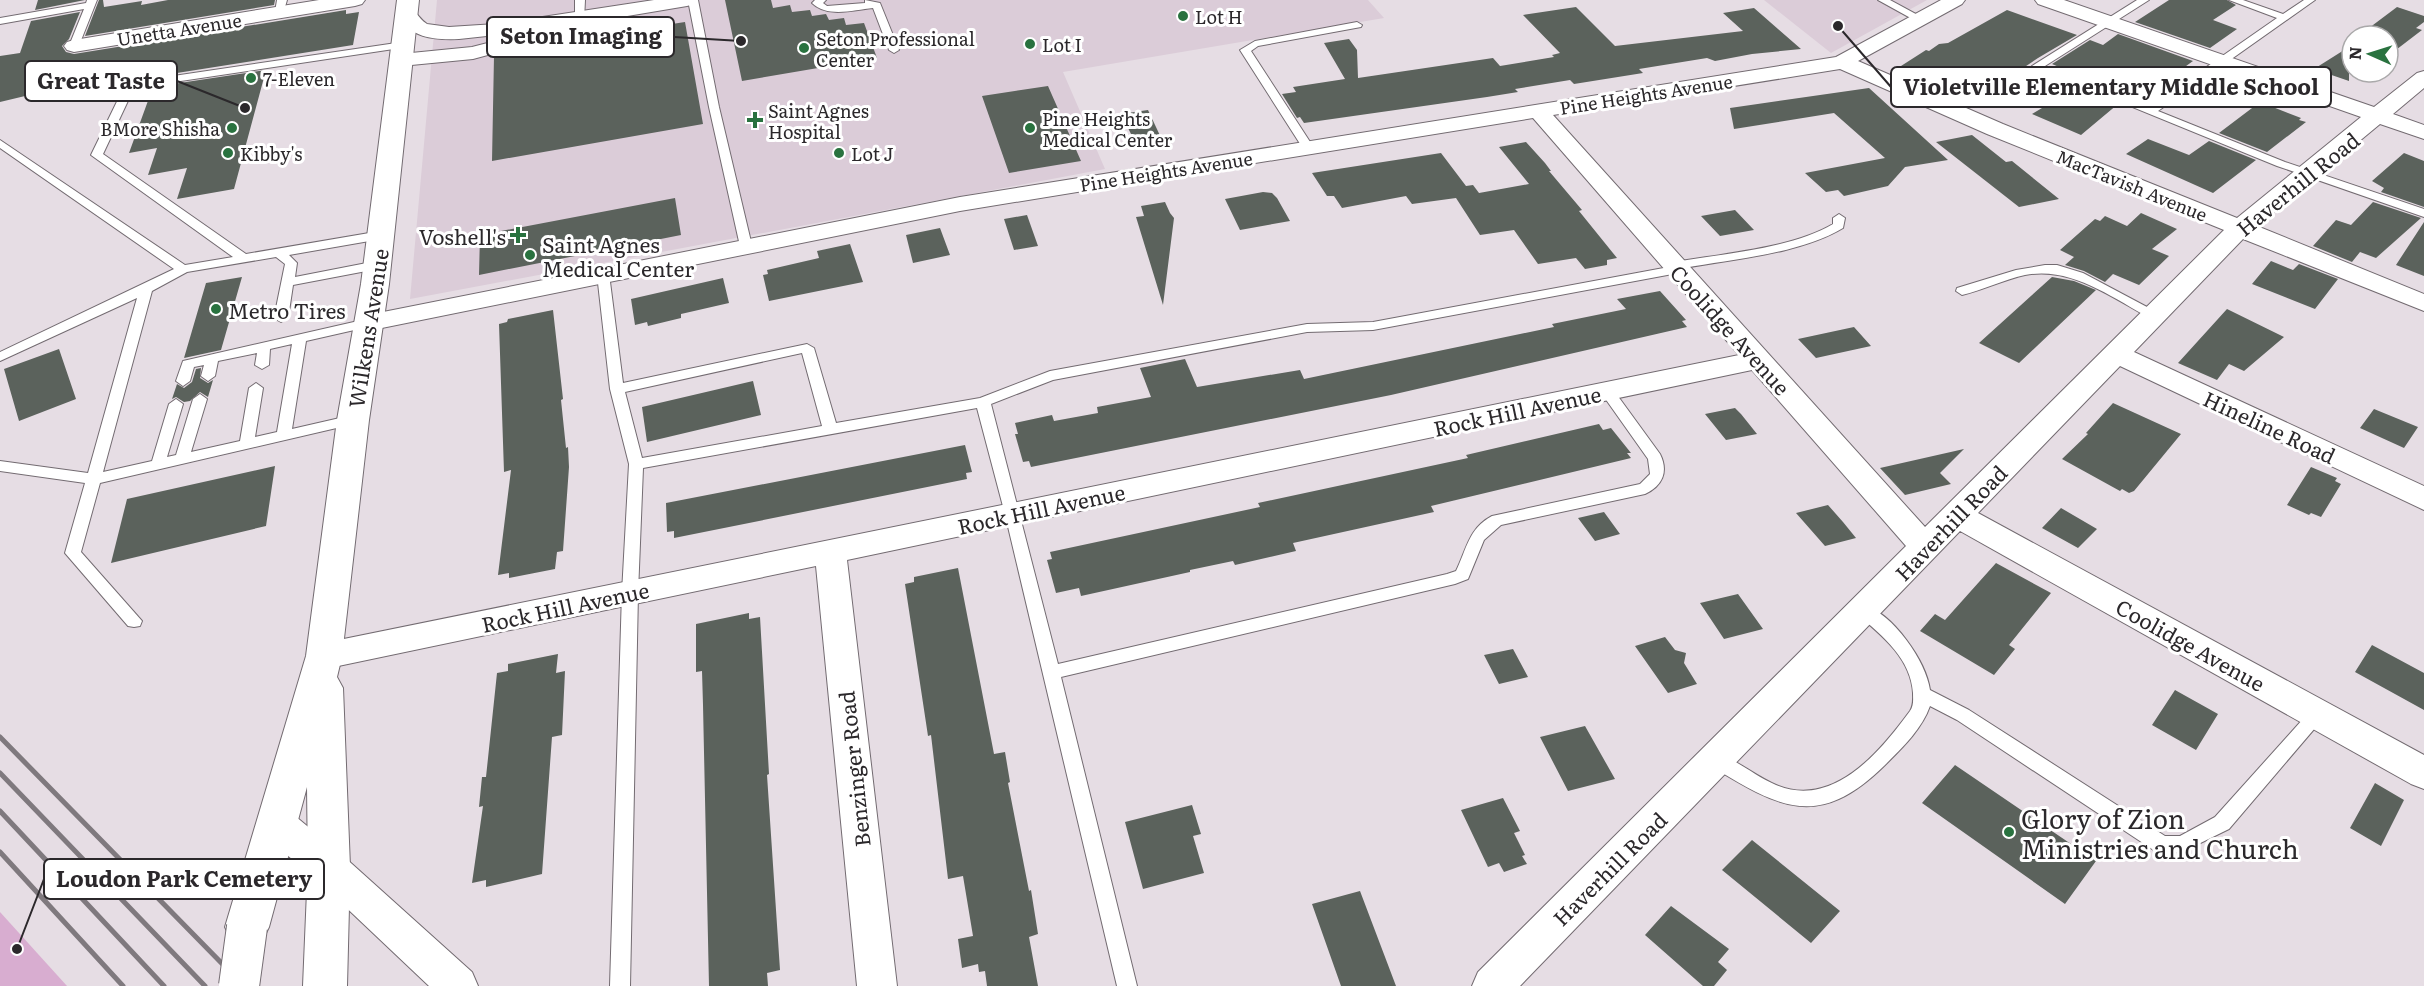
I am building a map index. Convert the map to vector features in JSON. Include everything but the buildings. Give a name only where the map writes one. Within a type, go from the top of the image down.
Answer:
[{"type":"main road","name":"Wilkens Avenue","points":[[326,986],[329,867],[324,656],[353,420],[381,235],[407,7]]},
{"type":"main road","name":"Wilkens Avenue","points":[[239,986],[247,927],[324,656]]},
{"type":"street","name":"Unetta Avenue","points":[[74,46],[281,6],[355,0]]},
{"type":"street","points":[[407,7],[410,21],[421,29],[448,33],[525,27],[580,9],[687,0]]},
{"type":"street","name":"Pine Heights Avenue","points":[[367,323],[960,204],[1842,62],[1955,0]]},
{"type":"street","points":[[2045,0],[2424,132]]},
{"type":"street","points":[[402,52],[482,51],[580,9]]},
{"type":"street","name":"MacTavish Avenue","points":[[1842,62],[1995,129],[2424,303]]},
{"type":"street","name":"Haverhill Road","points":[[1492,986],[2239,229],[2424,77]]},
{"type":"street","name":"Coolidge Avenue","points":[[1538,111],[1925,547]]},
{"type":"street","name":"Hineline Road","points":[[2115,354],[2424,499]]},
{"type":"street","name":"Rock Hill Avenue","points":[[324,656],[1759,360]]},
{"type":"street","name":"Coolidge Avenue","points":[[1957,515],[2424,773]]},
{"type":"street","name":"Benzinger Road","points":[[830,552],[877,986]]},
{"type":"street","points":[[276,823],[329,867],[458,986]]},
{"type":"lane","points":[[693,0],[716,118],[746,246]]},
{"type":"lane","points":[[821,0],[817,3],[825,9],[877,5]]},
{"type":"lane","points":[[866,0],[877,5],[894,50]]},
{"type":"lane","points":[[1883,0],[1920,19]]},
{"type":"lane","points":[[2144,0],[2037,66],[2281,164],[2424,213]]},
{"type":"lane","points":[[2234,0],[2285,18]]},
{"type":"lane","points":[[2149,112],[2310,0]]},
{"type":"lane","points":[[0,21],[92,2]]},
{"type":"lane","points":[[74,46],[92,2]]},
{"type":"lane","points":[[1308,148],[1245,50],[1255,44],[1358,25]]},
{"type":"lane","points":[[244,259],[97,155],[130,85],[402,52]]},
{"type":"lane","points":[[0,143],[183,269]]},
{"type":"lane","points":[[636,464],[983,402],[1050,376],[1307,328],[1373,326],[1677,267],[1814,238],[1836,228],[1839,225],[1839,218]]},
{"type":"lane","points":[[0,357],[146,289],[183,269],[381,235]]},
{"type":"lane","points":[[278,252],[291,263],[281,318]]},
{"type":"lane","points":[[288,282],[377,265]]},
{"type":"lane","points":[[1962,291],[2022,272],[2060,269],[2075,274],[2155,315]]},
{"type":"lane","points":[[603,274],[617,389],[636,464],[630,593],[620,986]]},
{"type":"lane","points":[[134,621],[73,553],[146,289]]},
{"type":"lane","points":[[183,381],[188,364],[367,323]]},
{"type":"lane","points":[[284,436],[300,338]]},
{"type":"lane","points":[[262,365],[264,347]]},
{"type":"lane","points":[[617,389],[807,348],[830,429]]},
{"type":"lane","points":[[208,376],[212,358]]},
{"type":"lane","points":[[247,444],[256,388]]},
{"type":"lane","points":[[1050,673],[1449,580],[1462,575],[1476,536],[1484,526],[1497,520],[1651,486],[1657,477],[1659,468],[1655,458],[1607,391]]},
{"type":"lane","points":[[182,459],[200,399]]},
{"type":"lane","points":[[983,402],[1013,514],[1127,986]]},
{"type":"lane","points":[[158,464],[176,404]]},
{"type":"lane","points":[[0,466],[94,479],[353,420]]},
{"type":"lane","points":[[1715,760],[1780,795],[1802,799],[1824,797],[1844,790],[1884,754],[1921,709],[1919,677],[1911,659],[1886,628],[1864,611]]},
{"type":"lane","points":[[1921,693],[1963,715],[2162,845],[2182,844],[2222,823],[2318,714]]},
{"type":"shaded area","name":"Saint Agnes Hospital","points":[[437,0],[1368,0],[1384,18],[1063,72],[1105,169],[410,299]]},
{"type":"shaded area","points":[[1764,0],[1927,0],[1831,53]]},
{"type":"shaded area","points":[[0,912],[67,986],[0,986]]},
{"type":"railway","points":[[0,737],[244,986]]},
{"type":"railway","points":[[0,773],[205,986]]},
{"type":"railway","points":[[0,811],[164,986]]},
{"type":"railway","points":[[0,852],[123,986]]},
{"type":"place","name":"Lot H","points":[[1183,16]]},
{"type":"place","name":"Violetville Elementary Middle School","points":[[1838,26]]},
{"type":"place","name":"Seton Imaging","points":[[741,41]]},
{"type":"place","name":"Lot I","points":[[1030,44]]},
{"type":"place","name":"Seton Professional Center","points":[[804,48]]},
{"type":"place","name":"7-Eleven","points":[[251,78]]},
{"type":"place","name":"Great Taste","points":[[245,108]]},
{"type":"place","name":"Saint Agnes Hospital","points":[[755,120]]},
{"type":"place","name":"BMore Shisha","points":[[232,128]]},
{"type":"place","name":"Pine Heights Medical Center","points":[[1030,128]]},
{"type":"place","name":"Kibby's","points":[[228,153]]},
{"type":"place","name":"Lot J","points":[[839,153]]},
{"type":"place","name":"Voshell's","points":[[518,235]]},
{"type":"place","name":"Saint Agnes Medical Center","points":[[530,255]]},
{"type":"place","name":"Metro Tires","points":[[216,309]]},
{"type":"place","name":"Glory of Zion Ministries and Church","points":[[2009,832]]},
{"type":"place","name":"Loudon Park Cemetery","points":[[17,949]]}]
